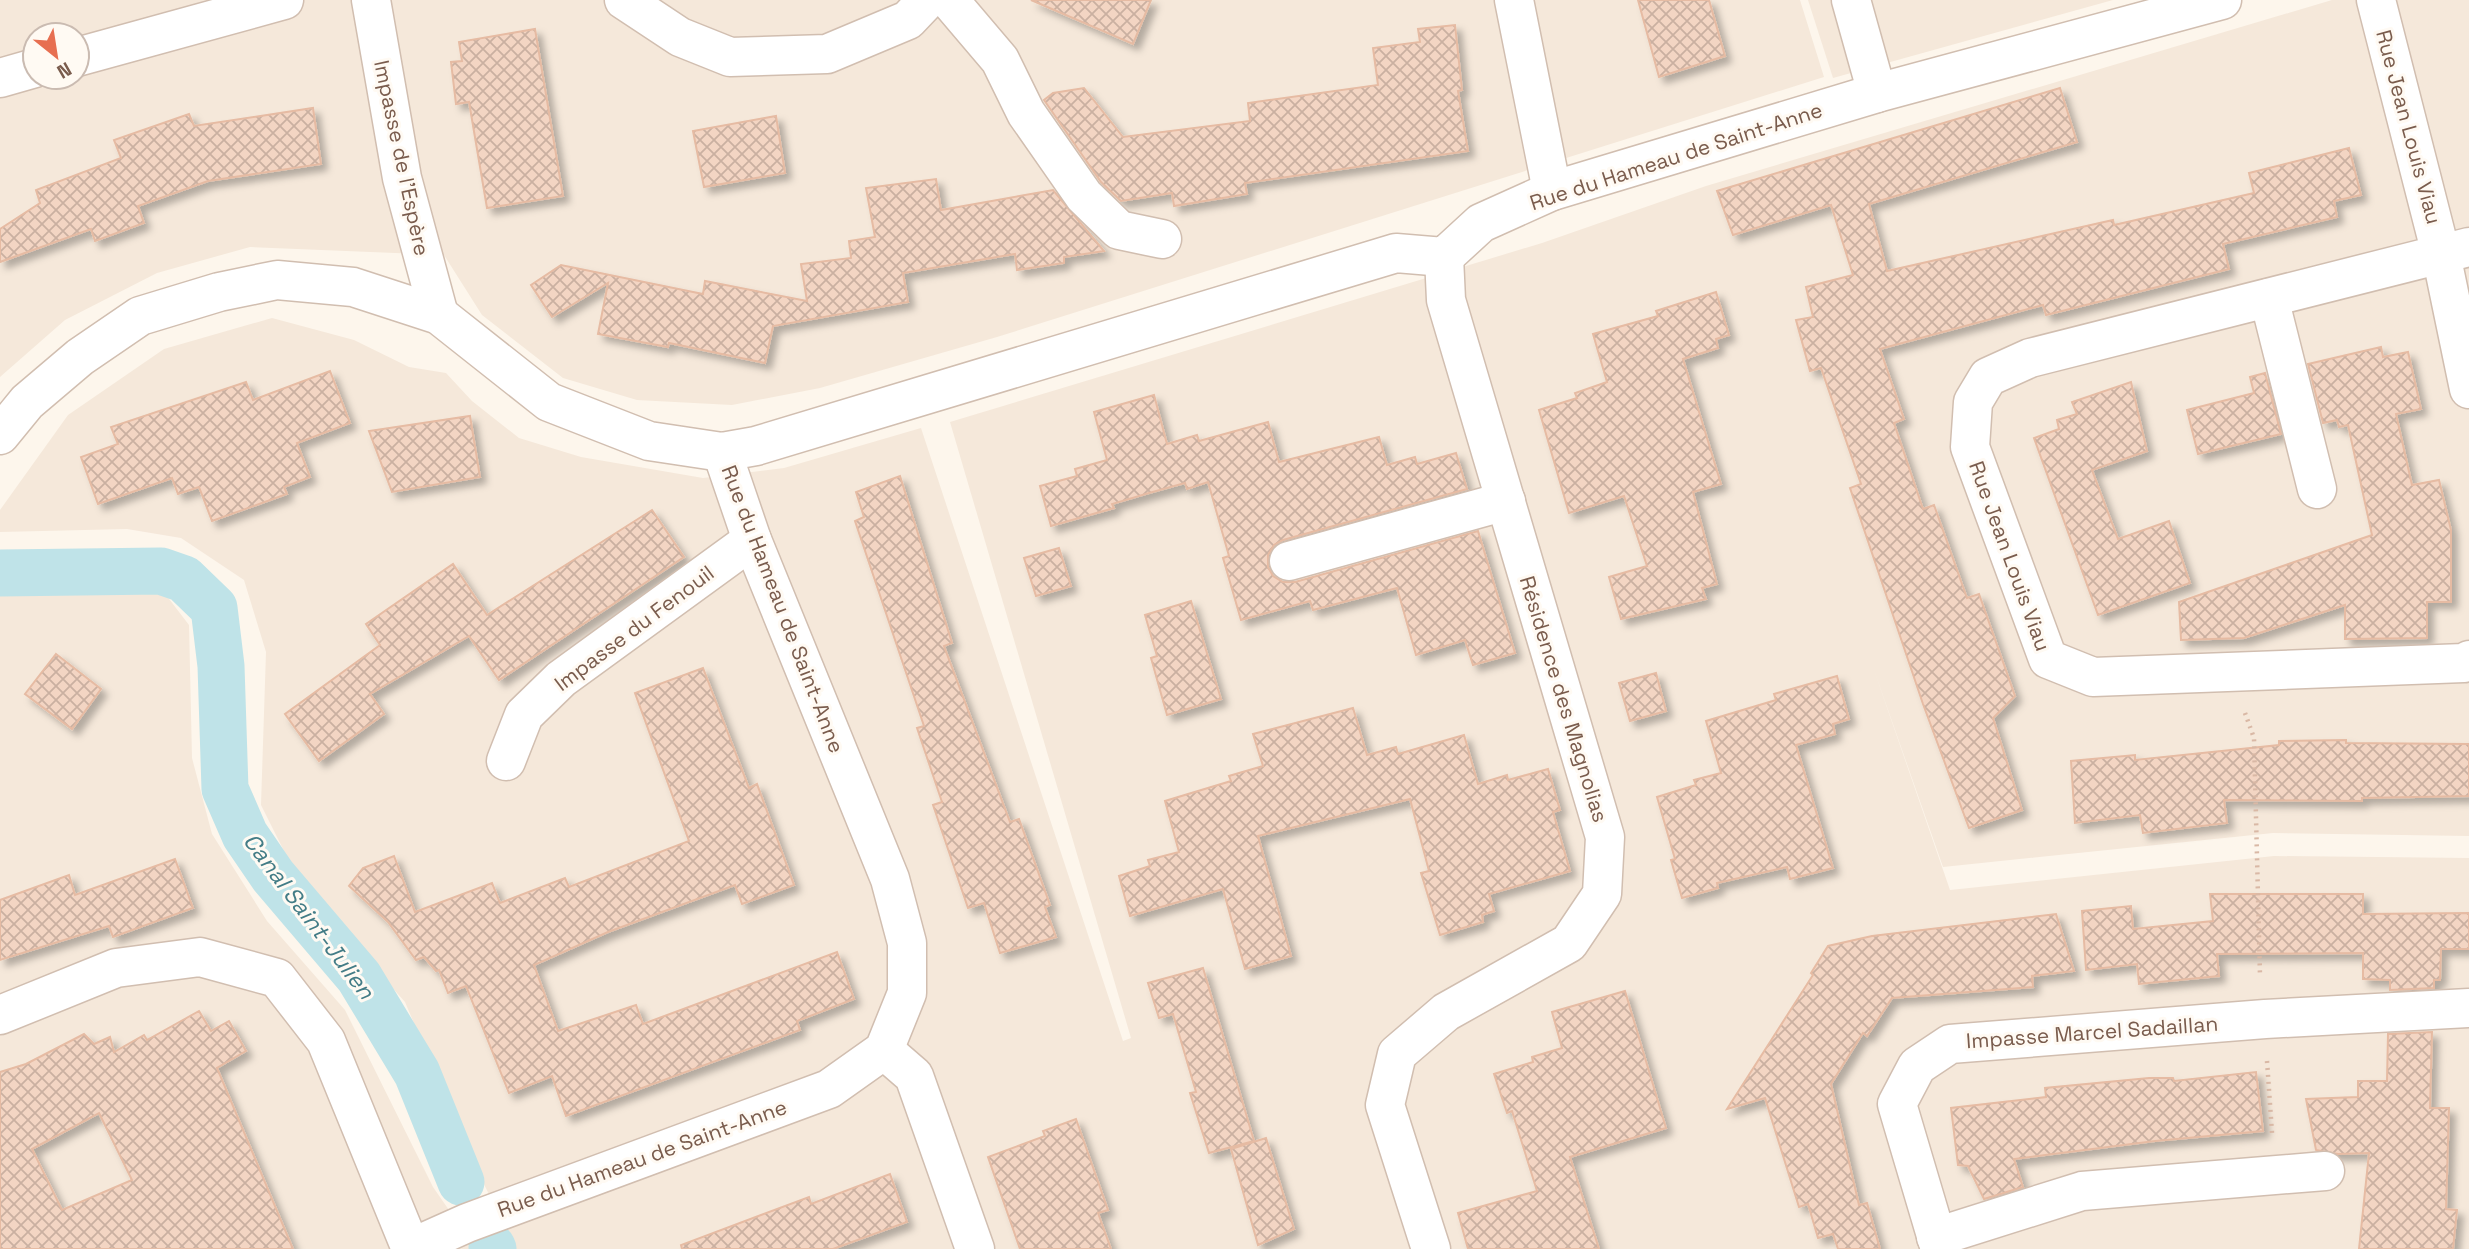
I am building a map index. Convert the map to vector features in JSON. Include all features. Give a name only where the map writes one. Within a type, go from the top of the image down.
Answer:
[{"type":"street","points":[[91,53],[284,0]]},
{"type":"street","name":"Impasse de l'Espère","points":[[371,0],[401,178],[439,315]]},
{"type":"street","points":[[624,0],[680,37],[730,57],[827,54],[908,20],[927,0]]},
{"type":"street","points":[[949,0],[1000,60],[1026,113],[1084,196],[1119,230],[1162,239]]},
{"type":"street","points":[[1514,0],[1552,191]]},
{"type":"street","points":[[1851,0],[1877,93]]},
{"type":"street","name":"Rue du Hameau de Saint-Anne","points":[[0,1015],[116,968],[200,957],[277,978],[326,1041],[411,1249],[467,1223],[828,1089],[884,1050],[907,993],[907,943],[890,879],[752,540],[722,452],[756,446],[1396,253],[1444,257],[1481,223],[1552,191],[1877,93],[2222,0]]},
{"type":"street","name":"Rue Jean Louis Viau","points":[[2376,0],[2455,250],[2469,389]]},
{"type":"street","points":[[0,78],[21,72]]},
{"type":"street","name":"Rue Jean Louis Viau","points":[[2455,250],[2030,358],[1987,377],[1973,402],[1970,447],[2048,659],[2093,677],[2469,660]]},
{"type":"street","name":"Résidence des Magnolias","points":[[1431,1249],[1385,1105],[1397,1054],[1446,1012],[1569,943],[1602,894],[1605,837],[1446,300],[1444,257]]},
{"type":"street","points":[[0,435],[27,402],[80,357],[140,316],[219,292],[277,280],[353,287],[439,315],[549,402],[649,441],[722,452]]},
{"type":"street","points":[[2269,298],[2317,489]]},
{"type":"street","points":[[1289,561],[1506,501]]},
{"type":"street","name":"Impasse du Fenouil","points":[[506,761],[524,715],[561,679],[752,540]]},
{"type":"street","name":"Impasse Marcel Sadaillan","points":[[1938,1243],[1897,1104],[1917,1066],[1950,1044],[2265,1019],[2469,1007]]},
{"type":"street","points":[[884,1050],[914,1076],[975,1249]]},
{"type":"street","points":[[1938,1243],[2082,1191],[2325,1171]]},
{"type":"path","points":[[2236,671],[2240,700],[2254,738],[2260,983],[2265,1019],[2274,1175]]},
{"type":"shaded area","points":[[0,0],[1800,0],[1824,77],[997,337],[820,388],[732,405],[637,400],[563,378],[482,315],[444,255],[250,247],[157,273],[65,320],[0,377]]},
{"type":"shaded area","points":[[1808,0],[2113,0],[1833,78]]},
{"type":"shaded area","points":[[2332,0],[2469,0],[2469,836],[2273,833],[1943,867],[1873,667],[1950,890],[2274,856],[2469,858],[2469,1249],[516,1249],[472,1160],[405,1002],[301,885],[261,805],[266,652],[244,580],[181,538],[127,529],[0,532],[0,510],[68,415],[164,349],[272,318],[354,340],[409,367],[446,373],[472,401],[519,438],[581,457],[703,478],[784,468],[921,428],[1123,1041],[1131,1038],[950,422],[1542,243],[1706,186]]},
{"type":"shaded area","points":[[70,588],[163,591],[189,625],[192,758],[212,834],[267,921],[345,1010],[433,1187],[476,1249],[0,1249],[0,590]]},
{"type":"building","points":[[1031,0],[1151,0],[1133,44]]},
{"type":"building","points":[[1638,0],[1709,0],[1725,56],[1659,77]]},
{"type":"building","points":[[1455,25],[1462,90],[1458,91],[1468,151],[1245,183],[1247,194],[1174,206],[1172,193],[1121,201],[1101,182],[1044,100],[1053,93],[1084,88],[1123,137],[1250,121],[1248,103],[1378,85],[1373,48],[1420,42],[1418,29]]},
{"type":"building","points":[[535,29],[563,196],[487,208],[469,102],[456,104],[451,62],[462,61],[459,42]]},
{"type":"building","points":[[2060,88],[2077,142],[1869,204],[1887,271],[2113,220],[2114,225],[2254,193],[2249,173],[2349,148],[2361,195],[2334,201],[2337,217],[2223,244],[2229,269],[2046,315],[2043,305],[1880,349],[1904,419],[1894,423],[1923,509],[1934,505],[1967,598],[1979,594],[2015,696],[1993,718],[2022,810],[1969,828],[1923,704],[1850,488],[1861,484],[1821,368],[1810,371],[1796,320],[1813,317],[1806,287],[1853,275],[1831,205],[1733,235],[1717,191]]},
{"type":"building","points":[[313,108],[321,164],[208,181],[138,206],[144,223],[95,241],[91,229],[0,262],[0,229],[40,203],[36,190],[121,158],[114,140],[189,114],[194,126]]},
{"type":"building","points":[[776,116],[785,173],[704,187],[693,131]]},
{"type":"building","points":[[936,179],[941,210],[1053,190],[1104,251],[1064,257],[1064,263],[1017,270],[1015,254],[903,273],[908,302],[773,326],[765,363],[669,343],[668,347],[598,334],[608,283],[552,317],[531,285],[561,265],[703,294],[705,281],[807,301],[801,264],[851,258],[849,241],[875,237],[866,188]]},
{"type":"building","points":[[1716,292],[1729,335],[1716,339],[1718,348],[1683,359],[1721,484],[1693,492],[1717,584],[1702,588],[1706,599],[1621,619],[1609,577],[1647,566],[1624,496],[1569,513],[1539,410],[1577,398],[1575,393],[1607,382],[1593,334],[1658,316],[1656,311]]},
{"type":"building","points":[[2381,347],[2383,357],[2408,352],[2421,409],[2396,414],[2412,485],[2439,480],[2451,530],[2451,602],[2427,602],[2427,638],[2345,639],[2345,605],[2244,638],[2181,640],[2179,602],[2372,535],[2348,425],[2339,427],[2337,420],[2323,423],[2308,364]]},
{"type":"building","points":[[330,371],[350,423],[297,443],[310,477],[284,487],[287,494],[212,521],[199,487],[178,494],[172,478],[98,504],[81,457],[118,444],[111,427],[246,382],[253,400]]},
{"type":"building","points":[[2265,373],[2281,434],[2198,454],[2187,410],[2254,393],[2250,377]]},
{"type":"building","points":[[2131,382],[2147,451],[2092,470],[2118,539],[2169,521],[2190,583],[2098,615],[2034,438],[2059,429],[2057,420],[2077,414],[2072,402]]},
{"type":"building","points":[[1154,395],[1167,444],[1197,435],[1199,441],[1268,422],[1279,462],[1379,437],[1387,465],[1415,457],[1417,464],[1456,453],[1467,489],[1283,540],[1274,545],[1268,555],[1268,567],[1273,576],[1283,582],[1295,582],[1478,531],[1515,653],[1473,665],[1465,640],[1416,655],[1397,588],[1313,610],[1310,601],[1241,620],[1223,558],[1229,556],[1208,482],[1187,489],[1185,483],[1149,493],[1112,504],[1114,508],[1051,526],[1040,486],[1077,476],[1075,469],[1107,460],[1094,412]]},
{"type":"building","points":[[470,416],[480,477],[392,492],[369,431]]},
{"type":"building","points":[[900,476],[952,643],[944,646],[1010,822],[1019,819],[1050,905],[1045,907],[1056,937],[1000,953],[984,903],[968,908],[933,805],[942,802],[917,728],[924,726],[855,521],[864,517],[856,492]]},
{"type":"building","points":[[652,510],[684,557],[499,680],[469,636],[370,694],[384,714],[319,761],[285,714],[380,645],[366,624],[453,564],[487,615]]},
{"type":"building","points":[[1059,548],[1071,586],[1036,596],[1024,558]]},
{"type":"building","points":[[1191,601],[1221,699],[1167,715],[1151,658],[1157,656],[1145,615]]},
{"type":"building","points":[[56,654],[101,689],[72,729],[25,694]]},
{"type":"building","points":[[703,668],[749,788],[757,784],[794,885],[742,904],[735,885],[608,932],[534,965],[558,1031],[636,1005],[643,1024],[837,952],[854,999],[797,1021],[800,1030],[566,1116],[552,1076],[509,1093],[466,986],[448,993],[439,970],[436,971],[424,957],[416,960],[388,922],[349,886],[363,868],[394,856],[415,912],[492,883],[500,903],[565,878],[569,887],[689,841],[635,693]]},
{"type":"building","points":[[1656,673],[1666,711],[1630,721],[1619,683]]},
{"type":"building","points":[[1837,676],[1849,719],[1833,724],[1835,734],[1796,745],[1833,868],[1790,879],[1787,867],[1717,883],[1718,888],[1682,898],[1671,860],[1675,859],[1657,797],[1696,785],[1694,780],[1721,773],[1706,721],[1776,700],[1774,694]]},
{"type":"building","points":[[1353,708],[1367,755],[1396,747],[1398,754],[1464,735],[1478,784],[1507,775],[1508,780],[1548,769],[1560,810],[1553,812],[1570,871],[1489,894],[1494,911],[1482,915],[1483,922],[1440,935],[1421,873],[1429,871],[1410,799],[1258,836],[1291,956],[1245,969],[1223,889],[1130,916],[1119,876],[1150,866],[1148,860],[1179,852],[1165,801],[1231,781],[1229,776],[1263,766],[1253,734]]},
{"type":"building","points":[[2346,740],[2346,743],[2469,744],[2469,796],[2362,798],[2362,801],[2224,800],[2227,823],[2143,833],[2140,815],[2075,823],[2071,761],[2135,755],[2135,760],[2279,745],[2279,741]]},
{"type":"building","points":[[175,859],[193,908],[113,937],[109,926],[0,960],[0,900],[69,875],[75,895]]},
{"type":"building","points":[[2210,894],[2363,894],[2363,914],[2469,913],[2469,949],[2441,949],[2440,980],[2434,980],[2434,988],[2390,990],[2390,980],[2363,979],[2363,953],[2217,954],[2219,976],[2139,984],[2137,964],[2086,970],[2082,911],[2131,906],[2133,929],[2213,921]]},
{"type":"building","points":[[2056,914],[2074,971],[2032,976],[2033,987],[1892,998],[1867,1036],[1863,1033],[1831,1084],[1859,1205],[1867,1203],[1880,1249],[1838,1249],[1833,1234],[1818,1238],[1808,1204],[1799,1207],[1765,1098],[1727,1109],[1813,975],[1811,973],[1828,946],[1872,936]]},
{"type":"building","points":[[1203,968],[1254,1141],[1209,1153],[1190,1093],[1196,1092],[1173,1014],[1159,1018],[1148,983]]},
{"type":"building","points":[[1625,991],[1666,1128],[1570,1157],[1599,1249],[1468,1249],[1458,1213],[1537,1191],[1512,1111],[1507,1113],[1494,1074],[1533,1062],[1532,1057],[1562,1048],[1552,1012]]},
{"type":"building","points":[[199,1011],[211,1031],[229,1021],[246,1051],[217,1068],[293,1249],[0,1249],[0,1072],[26,1064],[84,1034],[94,1044],[110,1037],[114,1052],[144,1035],[147,1040]],"holes":[[[99,1113],[132,1180],[62,1210],[32,1149]]]},
{"type":"building","points":[[2432,1032],[2430,1108],[2449,1108],[2446,1209],[2457,1210],[2453,1249],[2359,1249],[2369,1153],[2338,1154],[2316,1150],[2306,1099],[2358,1097],[2358,1081],[2387,1081],[2388,1034]]},
{"type":"building","points":[[2256,1072],[2263,1131],[2155,1141],[2014,1159],[2023,1187],[1984,1199],[1968,1166],[1958,1165],[1951,1108],[2046,1097],[2045,1088],[2149,1078],[2173,1078],[2174,1081]]},
{"type":"building","points":[[1076,1119],[1108,1210],[1098,1213],[1111,1249],[1020,1249],[988,1157],[1045,1136],[1043,1131]]},
{"type":"building","points":[[1266,1138],[1294,1229],[1258,1245],[1231,1149]]},
{"type":"building","points":[[890,1174],[907,1222],[833,1249],[682,1249],[681,1245],[809,1197],[811,1204]]},
{"type":"waterway","name":"Canal Saint-Julien","points":[[0,573],[161,571],[184,579],[214,608],[221,666],[225,789],[245,835],[273,876],[359,977],[417,1073],[461,1182]]}]
